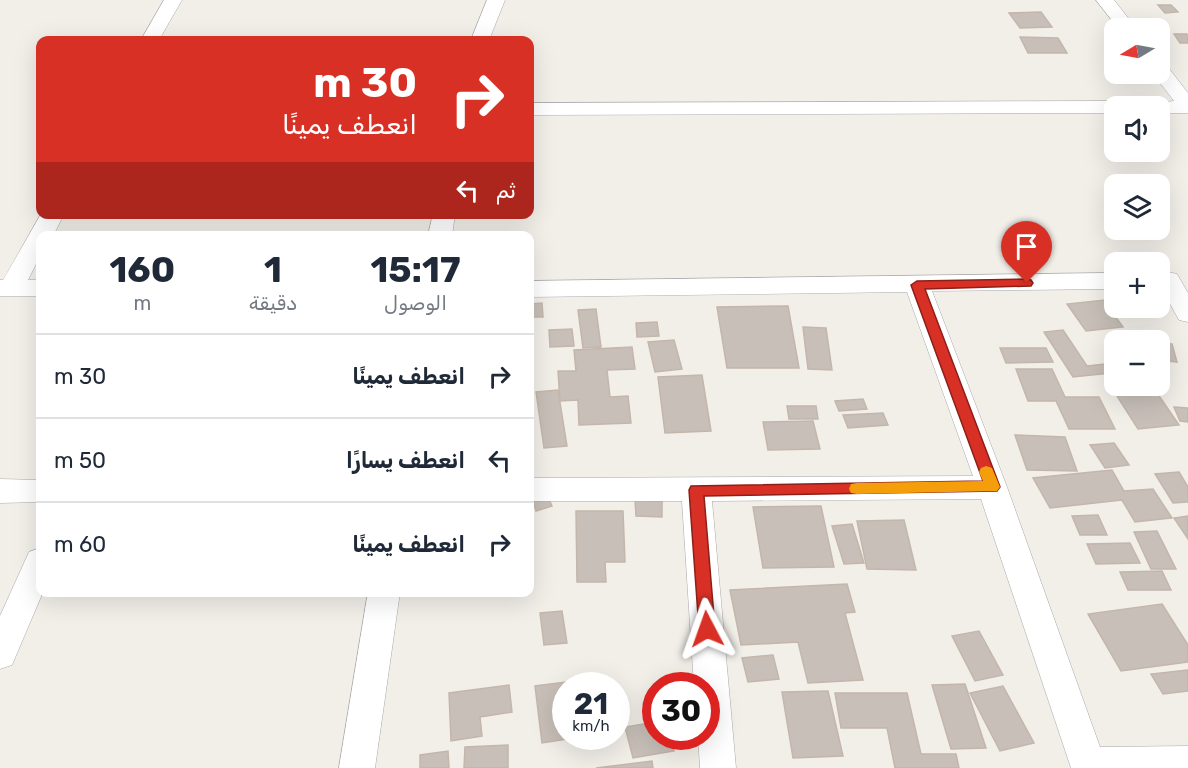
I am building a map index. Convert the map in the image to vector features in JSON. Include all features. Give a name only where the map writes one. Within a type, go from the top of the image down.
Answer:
[{"type":"street","points":[[152,36],[173,0]]},
{"type":"street","points":[[482,36],[496,0]]},
{"type":"street","points":[[1105,0],[1119,18]]},
{"type":"street","points":[[1170,83],[1188,107]]},
{"type":"street","points":[[534,109],[1104,107]]},
{"type":"street","points":[[1170,107],[1188,107]]},
{"type":"street","points":[[6,288],[36,243]]},
{"type":"street","points":[[1172,280],[1188,314]]},
{"type":"street","points":[[534,289],[1104,281]]},
{"type":"street","points":[[917,285],[992,487],[1089,766],[1188,764]]},
{"type":"street","points":[[6,288],[36,288]]},
{"type":"street","points":[[534,489],[992,487]]},
{"type":"street","points":[[0,490],[36,491]]},
{"type":"street","points":[[696,490],[718,768]]},
{"type":"street","points":[[0,654],[36,570]]},
{"type":"street","points":[[357,768],[383,597]]},
{"type":"building","points":[[1158,5],[1171,5],[1178,12],[1165,13]]},
{"type":"building","points":[[1041,12],[1052,27],[1020,28],[1009,13]]},
{"type":"building","points":[[1174,34],[1187,34],[1188,43],[1180,43]]},
{"type":"building","points":[[1020,37],[1058,38],[1067,53],[1028,53]]},
{"type":"building","points":[[1104,300],[1104,318],[1116,318],[1123,327],[1086,331],[1067,304]]},
{"type":"building","points":[[542,303],[543,317],[534,317],[534,304]]},
{"type":"building","points":[[788,306],[799,368],[727,368],[717,307]]},
{"type":"building","points":[[596,309],[601,347],[583,348],[578,310]]},
{"type":"building","points":[[657,322],[659,336],[637,337],[636,323]]},
{"type":"building","points":[[803,327],[826,328],[832,370],[808,369]]},
{"type":"building","points":[[572,329],[574,346],[550,347],[549,330]]},
{"type":"building","points":[[1063,330],[1087,366],[1104,364],[1104,374],[1073,377],[1044,332]]},
{"type":"building","points":[[674,340],[682,369],[655,372],[648,342]]},
{"type":"building","points":[[1170,344],[1172,344],[1177,362],[1170,361]]},
{"type":"building","points":[[632,347],[635,369],[607,370],[610,397],[628,396],[631,423],[579,425],[578,400],[560,401],[558,371],[576,371],[574,350]]},
{"type":"building","points":[[1000,348],[1046,348],[1053,362],[1006,363]]},
{"type":"building","points":[[1016,369],[1052,369],[1065,397],[1099,397],[1115,429],[1069,429],[1056,401],[1028,401]]},
{"type":"building","points":[[702,375],[711,431],[665,433],[658,377]]},
{"type":"building","points":[[558,390],[567,446],[544,448],[536,392]]},
{"type":"building","points":[[1117,396],[1159,396],[1179,425],[1138,429]]},
{"type":"building","points":[[863,399],[867,409],[839,411],[835,401]]},
{"type":"building","points":[[787,406],[816,406],[818,419],[789,419]]},
{"type":"building","points":[[1174,407],[1188,408],[1188,422],[1180,421]]},
{"type":"building","points":[[883,413],[888,425],[848,428],[843,415]]},
{"type":"building","points":[[813,421],[820,449],[768,450],[763,422]]},
{"type":"building","points":[[1015,435],[1065,437],[1077,471],[1027,470]]},
{"type":"building","points":[[1114,443],[1129,465],[1105,468],[1090,445]]},
{"type":"building","points":[[1112,470],[1124,491],[1153,489],[1172,518],[1135,522],[1122,500],[1050,508],[1033,478]]},
{"type":"building","points":[[1179,472],[1188,487],[1188,502],[1173,503],[1155,474]]},
{"type":"building","points":[[543,486],[552,506],[536,511],[534,489]]},
{"type":"building","points":[[635,500],[662,501],[662,517],[636,516]]},
{"type":"building","points":[[821,506],[834,567],[763,568],[753,507]]},
{"type":"building","points":[[576,511],[623,511],[625,562],[605,562],[606,582],[577,582]]},
{"type":"building","points":[[1098,515],[1107,535],[1080,535],[1072,516]]},
{"type":"building","points":[[1188,516],[1188,539],[1174,518]]},
{"type":"building","points":[[904,520],[916,570],[867,569],[857,521]]},
{"type":"building","points":[[852,524],[864,563],[844,564],[832,526]]},
{"type":"building","points":[[1157,531],[1176,569],[1151,569],[1134,532]]},
{"type":"building","points":[[1130,543],[1140,563],[1096,564],[1087,544]]},
{"type":"building","points":[[1162,571],[1171,590],[1128,590],[1120,572]]},
{"type":"building","points":[[847,584],[855,612],[845,613],[863,680],[808,683],[798,642],[741,645],[730,590]]},
{"type":"building","points":[[1162,604],[1188,645],[1188,662],[1121,671],[1088,614]]},
{"type":"building","points":[[562,611],[567,643],[544,645],[540,613]]},
{"type":"building","points":[[979,631],[1003,675],[975,681],[952,636]]},
{"type":"building","points":[[773,655],[779,679],[748,682],[742,658]]},
{"type":"building","points":[[1188,670],[1188,691],[1163,694],[1151,674]]},
{"type":"building","points":[[552,684],[552,741],[542,743],[535,686]]},
{"type":"building","points":[[965,684],[986,748],[951,749],[932,685]]},
{"type":"building","points":[[509,685],[512,712],[480,717],[482,736],[451,741],[449,693]]},
{"type":"building","points":[[1003,686],[1034,743],[1000,751],[970,693]]},
{"type":"building","points":[[828,691],[843,756],[793,758],[782,692]]},
{"type":"building","points":[[835,693],[907,693],[921,754],[956,754],[959,768],[895,768],[887,728],[841,728]]},
{"type":"building","points":[[642,724],[642,750],[674,751],[633,758],[630,746],[630,726]]},
{"type":"building","points":[[508,745],[508,768],[464,768],[465,747]]},
{"type":"building","points":[[448,751],[449,768],[420,768],[420,755]]},
{"type":"building","points":[[652,761],[653,768],[596,768]]},
{"type":"slow traffic","points":[[857,489],[992,487],[986,472]]},
{"type":"route","points":[[707,629],[696,490],[992,487],[917,285],[1027,283]]}]
